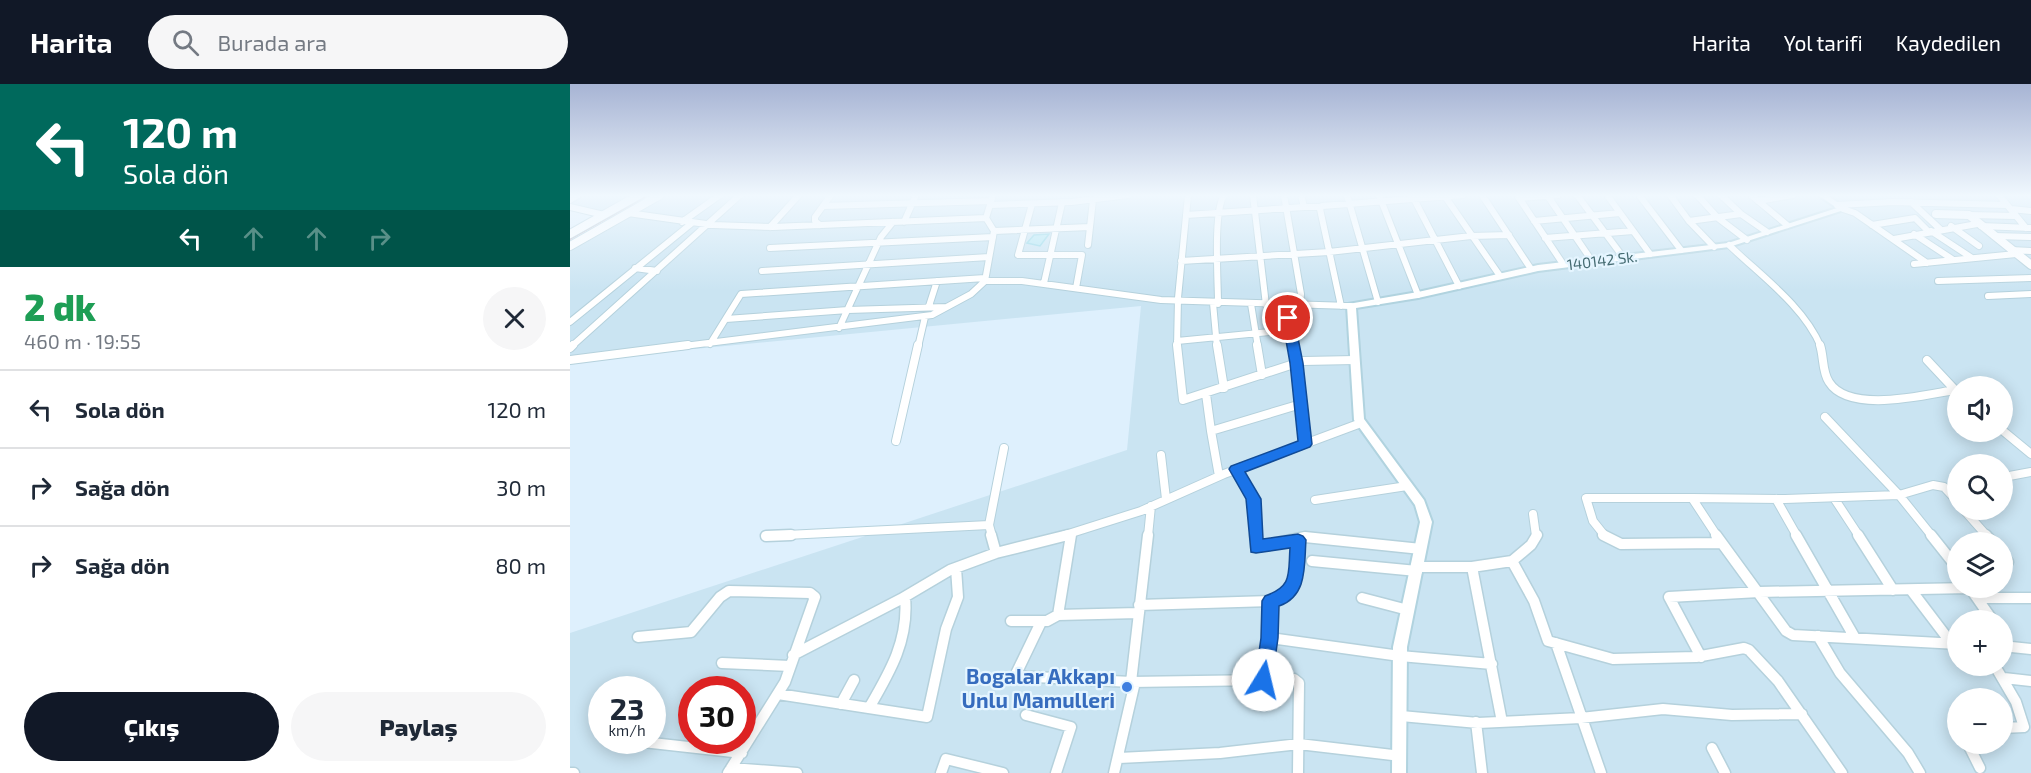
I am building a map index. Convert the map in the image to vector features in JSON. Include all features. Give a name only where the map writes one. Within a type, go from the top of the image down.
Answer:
[{"type":"main road","name":"140142 Sk.","points":[[1350,306],[1418,295],[1531,269],[1729,245],[1781,227]]},
{"type":"main road","points":[[1350,306],[1361,423],[1420,503],[1426,522],[1400,656],[1401,756],[1399,773]]},
{"type":"street","points":[[570,246],[603,227]]},
{"type":"street","points":[[570,322],[687,227]]},
{"type":"street","points":[[570,348],[703,227]]},
{"type":"street","points":[[839,328],[879,241],[889,227]]},
{"type":"street","points":[[570,360],[925,317],[971,294],[985,279],[993,234],[990,227]]},
{"type":"street","points":[[770,248],[993,234],[1025,229],[1085,227]]},
{"type":"street","points":[[1088,245],[1090,227]]},
{"type":"street","points":[[1185,227],[1175,315],[1184,400],[1297,363],[1355,360]]},
{"type":"street","points":[[1219,227],[1216,337],[1224,388]]},
{"type":"street","points":[[1255,227],[1266,305]]},
{"type":"street","points":[[1289,227],[1301,294],[1300,305]]},
{"type":"street","points":[[710,344],[741,294],[937,281],[985,279],[1216,304],[1350,306],[1329,252],[1325,227]]},
{"type":"street","points":[[1356,227],[1378,302]]},
{"type":"street","points":[[1391,227],[1418,295]]},
{"type":"street","points":[[1427,227],[1459,286]]},
{"type":"street","points":[[1465,227],[1500,276]]},
{"type":"street","points":[[1504,227],[1531,269]]},
{"type":"street","points":[[1538,227],[1563,264]]},
{"type":"street","points":[[1569,227],[1592,261]]},
{"type":"street","points":[[1601,227],[1623,257]]},
{"type":"street","points":[[1630,227],[1650,254]]},
{"type":"street","points":[[1664,227],[1681,250]]},
{"type":"street","points":[[1695,227],[1714,247]]},
{"type":"street","points":[[1730,227],[1747,240]]},
{"type":"street","points":[[1760,227],[1767,232]]},
{"type":"street","points":[[1875,227],[1927,263]]},
{"type":"street","points":[[1926,227],[1972,258]]},
{"type":"street","points":[[1893,239],[1947,227]]},
{"type":"street","points":[[1954,227],[1979,246]]},
{"type":"street","points":[[1981,227],[2031,265]]},
{"type":"street","points":[[1044,284],[1056,228]]},
{"type":"street","points":[[1025,229],[1018,255],[1082,255],[1076,288]]},
{"type":"street","points":[[1545,238],[1633,231]]},
{"type":"street","points":[[1914,234],[1952,259]]},
{"type":"street","points":[[1181,261],[1258,258],[1471,236],[1509,235]]},
{"type":"street","points":[[1992,236],[2031,237]]},
{"type":"street","points":[[1729,245],[1781,295],[1818,339],[1828,382],[1837,392],[1846,397],[1865,401],[1947,392]]},
{"type":"street","points":[[1914,264],[2031,251]]},
{"type":"street","points":[[762,271],[989,257]]},
{"type":"street","points":[[635,268],[657,271]]},
{"type":"street","points":[[1938,281],[2031,278]]},
{"type":"street","points":[[929,306],[937,281]]},
{"type":"street","points":[[1988,296],[2031,294]]},
{"type":"street","points":[[1251,304],[1262,375]]},
{"type":"street","points":[[1286,305],[1297,363],[1305,444]]},
{"type":"street","points":[[726,319],[848,310],[929,306],[947,308]]},
{"type":"street","points":[[896,441],[925,317]]},
{"type":"street","points":[[1177,341],[1291,330]]},
{"type":"street","points":[[1927,360],[1947,381]]},
{"type":"street","points":[[1206,394],[1210,431],[1219,476]]},
{"type":"street","points":[[1210,431],[1301,404]]},
{"type":"street","points":[[1825,417],[1899,495],[1947,554]]},
{"type":"street","points":[[793,655],[956,568],[996,553],[1071,534],[1151,506],[1236,469],[1361,423]]},
{"type":"street","points":[[2013,439],[2031,454]]},
{"type":"street","points":[[996,553],[989,525],[1004,448]]},
{"type":"street","points":[[1161,454],[1166,500]]},
{"type":"street","points":[[1236,469],[1253,499],[1256,547],[1305,537],[1421,549]]},
{"type":"street","points":[[2013,475],[2031,472]]},
{"type":"street","points":[[1721,543],[1614,542],[1600,534],[1586,498],[1834,498],[1899,495],[1938,485],[1947,493]]},
{"type":"street","points":[[1315,500],[1407,486]]},
{"type":"street","points":[[1692,498],[1721,543],[1786,631],[1793,634],[1818,636],[1947,644]]},
{"type":"street","points":[[1834,498],[1893,590]]},
{"type":"street","points":[[1776,499],[1855,638]]},
{"type":"street","points":[[1114,773],[1119,758],[1133,682],[1138,609],[1147,563],[1151,506]]},
{"type":"street","points":[[1312,561],[1417,569],[1472,567],[1512,561],[1531,544],[1537,534],[1533,513]]},
{"type":"street","points":[[1973,520],[1983,532]]},
{"type":"street","points":[[766,536],[989,525]]},
{"type":"street","points":[[1011,621],[1041,622],[1054,619],[1058,615],[1071,534]]},
{"type":"street","points":[[1058,615],[1271,601],[1284,597],[1296,579],[1298,540]]},
{"type":"street","points":[[1512,561],[1534,601],[1548,641],[1612,659],[1701,657],[1744,648],[1749,650],[1778,681],[1842,773]]},
{"type":"street","points":[[1472,567],[1503,722]]},
{"type":"street","points":[[778,694],[927,717],[946,629],[958,597],[956,568]]},
{"type":"street","points":[[1701,657],[1669,597],[1759,592],[1947,589]]},
{"type":"street","points":[[1911,590],[1947,634]]},
{"type":"street","points":[[638,637],[691,633],[720,597],[729,591],[810,593],[816,599],[790,666],[778,694],[756,730]]},
{"type":"street","points":[[869,708],[902,648],[908,617],[905,597]]},
{"type":"street","points":[[1362,598],[1408,610]]},
{"type":"street","points":[[1978,598],[1986,610]]},
{"type":"street","points":[[2013,598],[2031,598]]},
{"type":"street","points":[[1263,680],[1270,638],[1271,601]]},
{"type":"street","points":[[1041,622],[1015,676],[1133,682],[1294,679],[1299,683],[1298,773]]},
{"type":"street","points":[[1818,636],[1840,673],[1908,753],[1920,773]]},
{"type":"street","points":[[1270,638],[1400,656],[1492,664]]},
{"type":"street","points":[[1556,643],[1600,773]]},
{"type":"street","points":[[2013,647],[2031,649]]},
{"type":"street","points":[[722,663],[790,666]]},
{"type":"street","points":[[2004,678],[2031,681]]},
{"type":"street","points":[[2004,678],[2009,688]]},
{"type":"street","points":[[841,704],[854,680]]},
{"type":"street","points":[[2013,696],[2024,728],[2013,728]]},
{"type":"street","points":[[1401,716],[1476,723],[1581,718],[1663,709],[1732,715],[1802,714]]},
{"type":"street","points":[[1026,715],[1071,727],[1056,773]]},
{"type":"street","points":[[1476,723],[1482,773]]},
{"type":"street","points":[[1119,758],[1220,753],[1299,744],[1401,756]]},
{"type":"street","points":[[1712,748],[1725,773]]},
{"type":"street","points":[[730,771],[741,754]]},
{"type":"street","points":[[1973,754],[1980,768]]},
{"type":"street","points":[[941,773],[946,759],[1003,773]]},
{"type":"street","points":[[730,771],[797,773]]},
{"type":"shaded area","points":[[606,227],[2031,227],[2031,773],[570,773],[570,633],[1127,450],[1141,306],[570,361],[570,248]]},
{"type":"building","points":[[1049,234],[1040,246],[1027,243],[1034,235]]},
{"type":"waterway","points":[[570,239],[591,227]]},
{"type":"place","name":"Bogalar Akkapı Unlu Mamulleri","points":[[1127,687]]},
{"type":"route","points":[[1263,680],[1270,638],[1271,601],[1284,597],[1296,579],[1298,540],[1256,547],[1253,499],[1236,469],[1305,444],[1297,363],[1288,318]]}]
